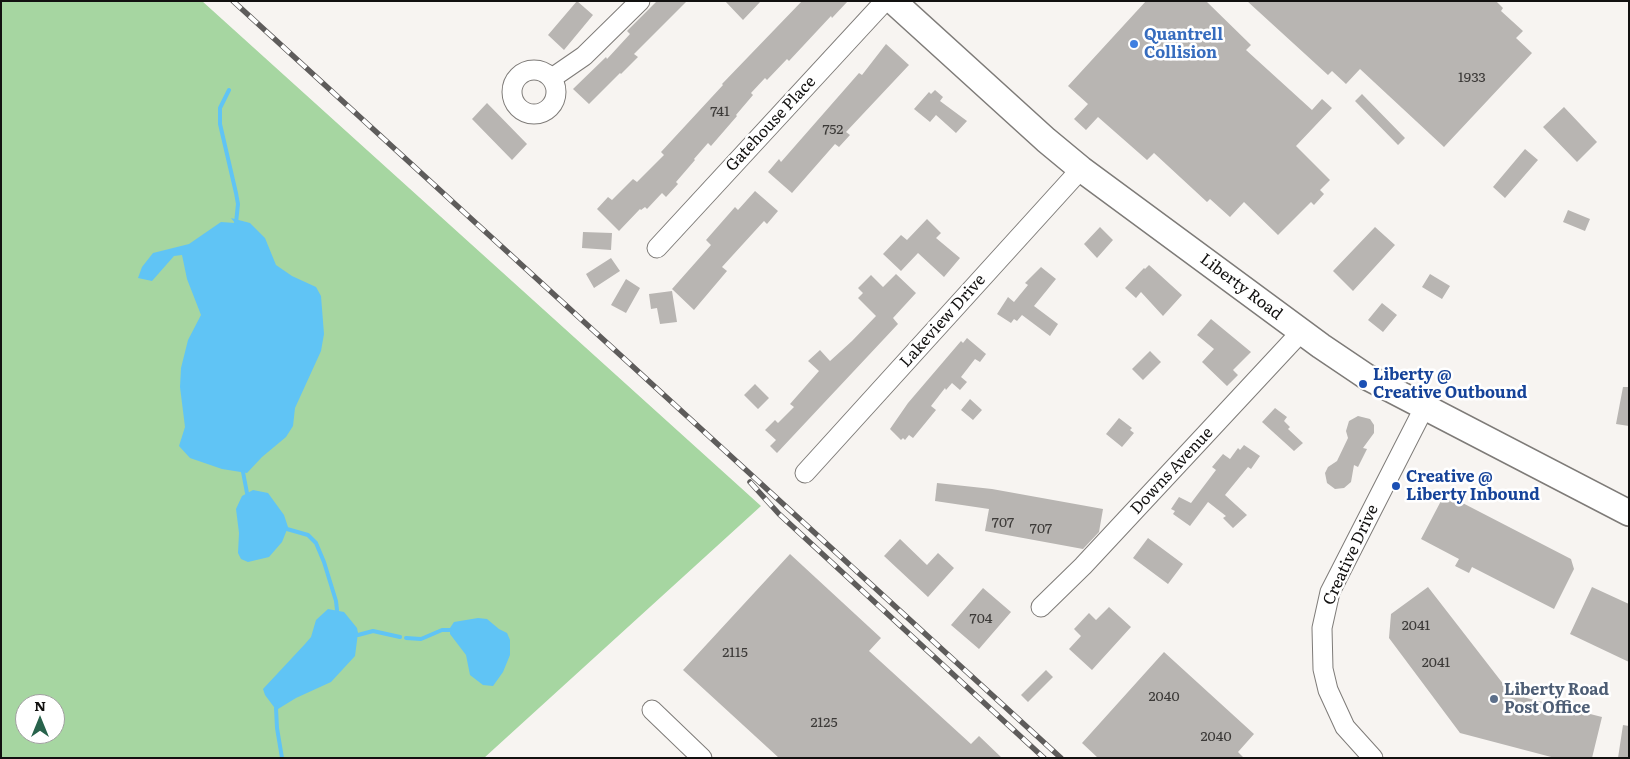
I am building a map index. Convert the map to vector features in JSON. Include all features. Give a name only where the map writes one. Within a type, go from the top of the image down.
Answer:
[{"type":"main road","name":"Liberty Road","points":[[894,1],[1046,140],[1081,169],[1302,332],[1367,377],[1629,512]]},
{"type":"street","points":[[552,78],[584,56],[640,1]]},
{"type":"street","name":"Gatehouse Place","points":[[657,248],[884,1]]},
{"type":"street","name":"Lakeview Drive","points":[[805,473],[1081,169]]},
{"type":"street","name":"Downs Avenue","points":[[1041,607],[1090,559],[1302,332]]},
{"type":"street","name":"Creative Drive","points":[[1373,758],[1345,727],[1328,690],[1323,669],[1322,628],[1330,592],[1424,408]]},
{"type":"street","points":[[652,710],[702,758]]},
{"type":"green space","points":[[1,1],[202,1],[761,506],[484,758],[1,758]]},
{"type":"water","points":[[231,218],[250,223],[265,238],[276,265],[292,276],[316,287],[321,296],[324,334],[321,351],[295,408],[293,426],[286,437],[262,457],[247,473],[222,469],[190,458],[179,446],[185,427],[180,387],[181,368],[188,340],[201,315],[187,279],[182,255],[174,256],[152,281],[138,278],[142,267],[153,253],[189,244],[221,222],[235,223]]},
{"type":"water","points":[[253,490],[268,493],[284,515],[288,527],[282,542],[269,557],[248,562],[241,559],[238,553],[239,533],[236,509],[242,496]]},
{"type":"water","points":[[328,609],[344,612],[357,628],[355,656],[331,682],[296,698],[278,709],[274,707],[263,689],[311,637],[316,620]]},
{"type":"water","points":[[478,618],[487,619],[507,633],[510,640],[510,655],[503,672],[493,686],[483,685],[470,675],[466,655],[450,634],[450,628],[454,622]]},
{"type":"building","points":[[577,1],[593,15],[564,50],[548,35]]},
{"type":"building","points":[[657,1],[687,1],[634,54],[638,57],[589,104],[573,89],[606,57],[607,59],[630,34],[627,31]]},
{"type":"building","points":[[725,1],[761,1],[743,20]]},
{"type":"building","points":[[802,1],[848,1],[832,18],[831,16],[789,61],[787,59],[767,80],[765,78],[751,93],[753,95],[737,116],[711,146],[708,143],[666,197],[662,193],[647,209],[645,207],[640,209],[619,231],[597,209],[608,197],[612,200],[633,179],[637,182],[664,155],[661,152],[722,84]]},
{"type":"building","points":[[1146,1],[1206,1],[1251,45],[1246,50],[1312,110],[1322,99],[1332,108],[1296,146],[1330,180],[1320,190],[1324,194],[1314,205],[1311,202],[1278,235],[1244,202],[1230,217],[1210,199],[1207,202],[1154,153],[1147,160],[1098,117],[1086,130],[1074,119],[1088,104],[1068,86]]},
{"type":"building","points":[[1247,1],[1496,1],[1503,8],[1501,11],[1523,31],[1516,38],[1532,53],[1444,147],[1360,69],[1346,84],[1332,71],[1328,75]]},
{"type":"building","points":[[886,44],[909,65],[846,132],[850,135],[839,147],[835,144],[792,193],[768,172],[779,159],[781,162],[859,73],[862,75]]},
{"type":"building","points":[[935,90],[943,97],[940,101],[967,121],[956,133],[936,115],[930,122],[914,109],[929,92],[931,94]]},
{"type":"building","points":[[1362,94],[1405,138],[1398,145],[1355,101]]},
{"type":"building","points":[[487,103],[527,144],[512,160],[472,119]]},
{"type":"building","points":[[1564,107],[1597,142],[1577,162],[1543,127]]},
{"type":"building","points":[[1525,149],[1538,160],[1505,198],[1493,187]]},
{"type":"building","points":[[755,191],[778,211],[767,224],[764,221],[722,267],[727,271],[694,310],[672,289],[711,245],[706,240],[735,207],[738,210]]},
{"type":"building","points":[[1568,210],[1590,219],[1585,231],[1563,222]]},
{"type":"building","points":[[927,219],[941,233],[936,238],[960,258],[944,277],[918,253],[901,271],[883,254],[901,235],[907,240]]},
{"type":"building","points":[[1100,227],[1113,240],[1097,258],[1084,244]]},
{"type":"building","points":[[1375,227],[1395,245],[1353,291],[1333,271]]},
{"type":"building","points":[[583,232],[612,233],[611,250],[582,248]]},
{"type":"building","points":[[611,258],[620,271],[594,288],[586,274]]},
{"type":"building","points":[[1149,265],[1182,295],[1163,316],[1141,292],[1136,298],[1125,288]]},
{"type":"building","points":[[1041,267],[1056,279],[1034,306],[1058,324],[1050,336],[1022,315],[1017,321],[1014,319],[1011,323],[997,314],[1008,297],[1014,302],[1028,285],[1025,283]]},
{"type":"building","points":[[896,274],[916,293],[893,318],[898,324],[777,453],[770,446],[776,440],[765,430],[775,420],[778,423],[794,407],[790,404],[819,371],[808,361],[820,350],[830,361],[876,316],[858,298],[863,293],[858,288],[871,275],[883,287]]},
{"type":"building","points":[[1430,274],[1450,286],[1442,299],[1422,287]]},
{"type":"building","points":[[626,279],[640,288],[626,313],[611,305]]},
{"type":"building","points":[[672,291],[677,322],[660,324],[657,308],[651,309],[649,294]]},
{"type":"building","points":[[1382,303],[1397,315],[1383,332],[1368,320]]},
{"type":"building","points":[[1211,319],[1251,352],[1233,370],[1238,375],[1227,386],[1202,362],[1214,349],[1197,335]]},
{"type":"building","points":[[967,338],[986,354],[980,362],[975,359],[961,377],[967,382],[960,390],[952,383],[946,390],[945,388],[931,406],[936,410],[913,438],[909,435],[905,440],[903,438],[901,440],[890,429],[908,403],[961,341],[963,343]]},
{"type":"building","points":[[1150,351],[1161,362],[1143,380],[1132,369]]},
{"type":"building","points":[[755,384],[769,398],[758,409],[744,395]]},
{"type":"building","points":[[1623,387],[1629,387],[1629,426],[1616,424]]},
{"type":"building","points":[[970,399],[982,410],[973,420],[961,410]]},
{"type":"building","points":[[1275,408],[1287,417],[1284,421],[1290,427],[1288,429],[1303,443],[1294,451],[1262,422]]},
{"type":"building","points":[[1358,416],[1370,419],[1374,425],[1374,433],[1363,448],[1367,449],[1358,467],[1354,465],[1351,482],[1344,488],[1335,489],[1327,483],[1325,473],[1328,467],[1337,461],[1348,438],[1346,431],[1349,421]]},
{"type":"building","points":[[1119,418],[1132,428],[1130,430],[1134,433],[1122,447],[1106,434]]},
{"type":"building","points":[[1244,445],[1260,456],[1251,469],[1248,467],[1225,495],[1247,515],[1233,528],[1223,518],[1226,516],[1208,502],[1190,526],[1173,514],[1175,511],[1171,509],[1179,497],[1191,503],[1216,470],[1212,467],[1223,454],[1230,459],[1238,448],[1240,450]]},
{"type":"building","points":[[937,483],[992,489],[1103,509],[1099,532],[1083,549],[985,531],[989,509],[935,501]]},
{"type":"building","points":[[1449,496],[1571,559],[1574,569],[1554,609],[1472,567],[1469,573],[1455,566],[1459,559],[1421,539],[1442,499]]},
{"type":"building","points":[[1148,538],[1183,564],[1168,584],[1133,558]]},
{"type":"building","points":[[900,539],[927,565],[938,553],[954,568],[928,597],[884,556]]},
{"type":"building","points":[[790,554],[881,638],[869,651],[971,744],[979,736],[1002,758],[779,758],[683,670]]},
{"type":"building","points":[[1428,587],[1511,694],[1602,717],[1592,758],[1555,758],[1460,733],[1389,638],[1391,614]]},
{"type":"building","points":[[1592,587],[1629,604],[1629,662],[1570,634]]},
{"type":"building","points":[[983,588],[1011,612],[979,649],[951,625]]},
{"type":"building","points":[[1109,607],[1131,627],[1092,670],[1069,649],[1081,636],[1074,629],[1089,613],[1096,620]]},
{"type":"building","points":[[1164,652],[1254,734],[1238,752],[1244,758],[1098,758],[1082,743]]},
{"type":"building","points":[[1046,670],[1053,677],[1028,702],[1021,695]]},
{"type":"building","points":[[1623,725],[1629,726],[1629,758],[1618,758]]},
{"type":"waterway","points":[[229,90],[220,108],[220,124],[238,204],[236,223]]},
{"type":"waterway","points":[[243,472],[247,493]]},
{"type":"waterway","points":[[287,529],[308,535],[316,543],[324,562],[337,610]]},
{"type":"waterway","points":[[406,638],[421,639],[442,630],[450,630]]},
{"type":"waterway","points":[[358,635],[373,631],[400,637]]},
{"type":"waterway","points":[[276,708],[282,758]]},
{"type":"railway","points":[[233,1],[1061,758]]},
{"type":"railway","points":[[750,482],[779,514],[1044,758]]},
{"type":"place","name":"Quantrell Collision","points":[[1134,44]]},
{"type":"place","name":"Liberty @ Creative Outbound","points":[[1363,384]]},
{"type":"place","name":"Creative @ Liberty Inbound","points":[[1396,486]]},
{"type":"place","name":"Liberty Road Post Office","points":[[1494,699]]}]
